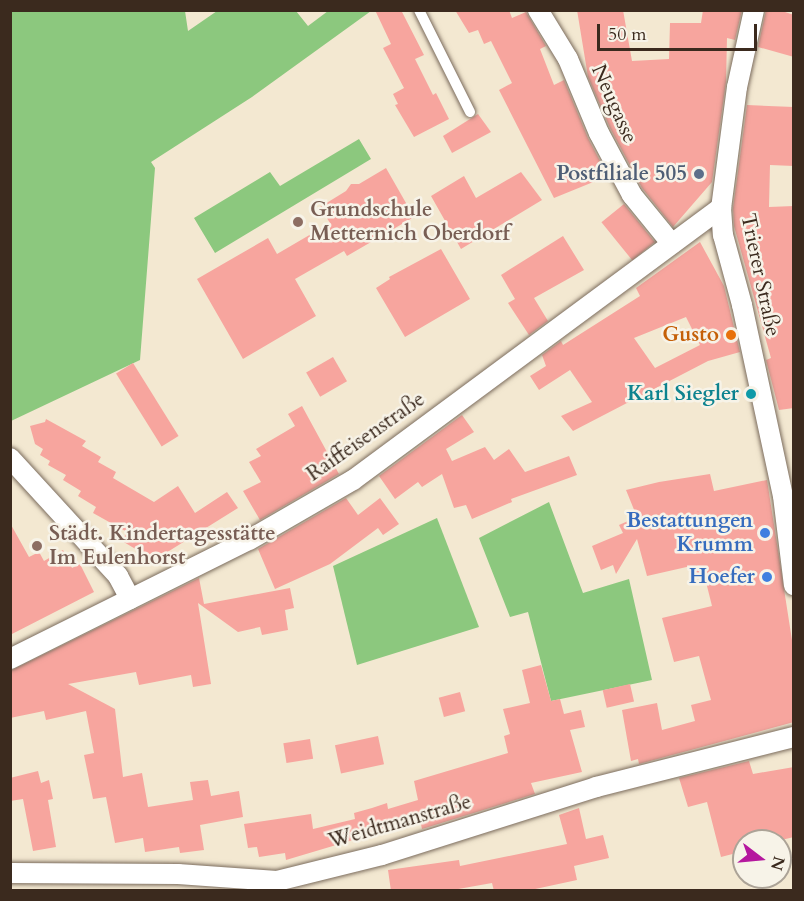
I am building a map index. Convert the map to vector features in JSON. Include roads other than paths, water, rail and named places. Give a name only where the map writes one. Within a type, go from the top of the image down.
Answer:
[{"type":"street","name":"Neugasse","points":[[538,10],[568,59],[599,133],[632,195],[672,244]]},
{"type":"street","name":"Trierer Straße","points":[[754,10],[737,87],[721,208],[724,244],[742,305],[783,496],[794,585]]},
{"type":"street","name":"Raiffeisenstraße","points":[[10,659],[249,540],[353,480],[721,208]]},
{"type":"street","points":[[10,458],[118,576],[130,599]]},
{"type":"street","name":"Weidtmanstraße","points":[[10,873],[168,874],[277,881],[382,855],[597,787],[794,737]]},
{"type":"lane","points":[[420,10],[470,112]]},
{"type":"place","name":"Postfiliale 505","points":[[699,174]]},
{"type":"place","name":"Grundschule Metternich Oberdorf","points":[[298,222]]},
{"type":"place","name":"Gusto","points":[[731,335]]},
{"type":"place","name":"Karl Siegler","points":[[751,394]]},
{"type":"place","name":"Bestattungen Krumm","points":[[765,533]]},
{"type":"place","name":"Städt. Kindertagesstätte Im Eulenhorst","points":[[37,546]]},
{"type":"place","name":"Hoefer","points":[[767,577]]}]
